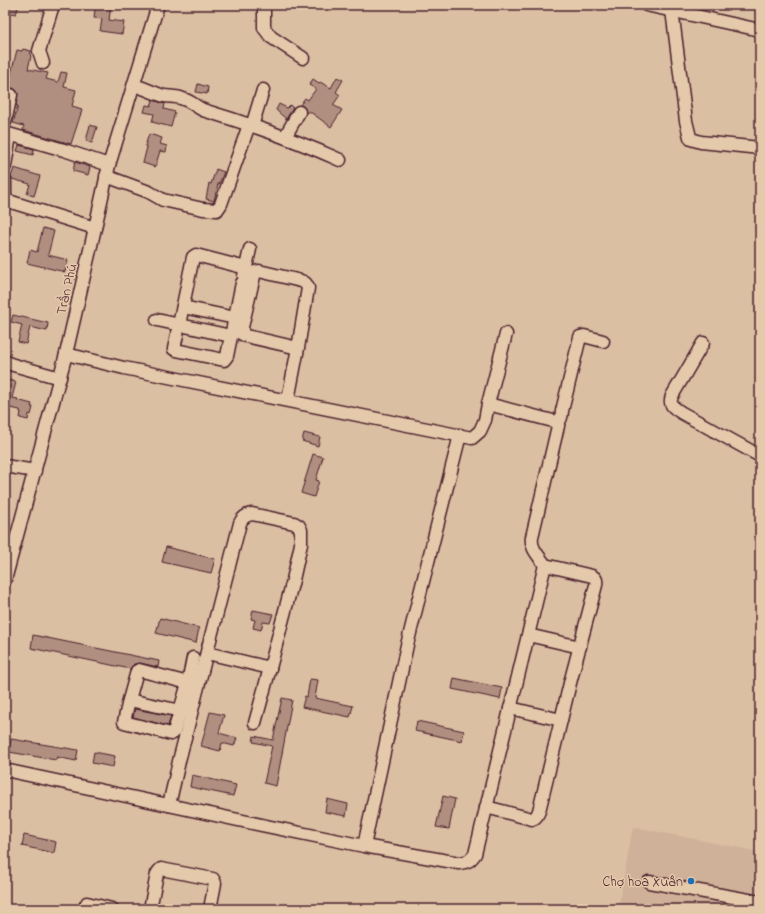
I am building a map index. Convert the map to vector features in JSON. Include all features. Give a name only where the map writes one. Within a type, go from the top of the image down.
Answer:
[{"type":"street","points":[[43,63],[39,52],[53,5]]},
{"type":"street","name":"Trần Phú","points":[[5,580],[60,378],[108,171],[158,5]]},
{"type":"street","points":[[264,5],[264,28],[271,37],[303,58]]},
{"type":"street","points":[[646,5],[672,10],[701,11],[760,30]]},
{"type":"street","points":[[672,10],[686,121],[691,139],[701,142],[760,148]]},
{"type":"street","points":[[134,84],[161,95],[186,100],[203,110],[285,137],[340,160]]},
{"type":"street","points":[[5,166],[7,134],[64,150],[163,200],[203,209],[217,210],[221,204],[263,90]]},
{"type":"street","points":[[5,122],[11,95]]},
{"type":"street","points":[[285,137],[299,112]]},
{"type":"street","points":[[5,181],[5,202],[95,228]]},
{"type":"street","points":[[246,268],[196,255],[194,257],[174,349],[224,360],[227,356],[242,307],[247,284],[246,268],[250,249]]},
{"type":"street","points":[[247,284],[255,272],[258,271],[305,282],[307,285],[308,288],[288,400]]},
{"type":"street","points":[[183,307],[235,328],[246,336],[298,348]]},
{"type":"street","points":[[157,320],[179,324],[235,328]]},
{"type":"street","points":[[66,354],[124,368],[472,438],[480,431],[485,420],[506,334]]},
{"type":"street","points":[[486,807],[532,818],[537,816],[596,585],[597,581],[592,576],[545,565],[537,554],[531,541],[558,426],[557,424],[561,419],[580,338],[584,336],[603,341]]},
{"type":"street","points":[[703,343],[672,396],[670,401],[671,405],[682,413],[760,456]]},
{"type":"street","points":[[5,361],[10,364],[60,378]]},
{"type":"street","points":[[488,404],[553,421],[557,424]]},
{"type":"street","points":[[364,846],[407,645],[460,435]]},
{"type":"street","points":[[5,466],[35,471]]},
{"type":"street","points":[[188,683],[139,670],[137,671],[124,722],[171,734],[174,732],[186,712],[207,653],[240,523],[243,517],[252,514],[294,523],[299,526],[302,534],[301,544],[293,580],[255,724]]},
{"type":"street","points":[[5,770],[364,846],[460,863],[466,862],[471,860],[475,854],[545,565]]},
{"type":"street","points":[[528,635],[580,648]]},
{"type":"street","points":[[207,653],[270,668]]},
{"type":"street","points":[[169,805],[186,712],[188,683],[192,658]]},
{"type":"street","points":[[129,700],[186,712]]},
{"type":"street","points":[[510,708],[561,720]]},
{"type":"street","points":[[150,909],[157,874],[161,869],[213,879],[215,883],[210,909]]},
{"type":"street","points":[[648,882],[760,902]]},
{"type":"street","points":[[84,909],[87,903],[112,909]]},
{"type":"shaded area","name":"Chợ hoa Xuân","points":[[633,827],[760,852],[760,909],[618,909]]},
{"type":"building","points":[[5,5],[19,5],[16,14],[5,12]]},
{"type":"building","points":[[98,5],[111,5],[109,20],[124,22],[122,34],[100,31],[102,19],[94,18],[95,9],[98,9]]},
{"type":"building","points":[[23,49],[31,51],[28,69],[48,73],[46,79],[58,82],[61,72],[67,73],[64,87],[76,90],[72,106],[82,110],[71,144],[23,130],[24,126],[13,123],[18,106],[16,106],[18,93],[13,88],[7,89],[17,50],[22,51]]},
{"type":"building","points":[[337,77],[343,80],[336,92],[340,95],[333,105],[342,110],[331,127],[309,111],[308,113],[306,112],[305,108],[300,105],[305,98],[308,100],[316,89],[309,85],[313,79],[331,88]]},
{"type":"building","points":[[198,84],[208,87],[207,94],[196,92]]},
{"type":"building","points":[[153,100],[165,104],[164,109],[175,112],[171,127],[152,122],[154,114],[144,112],[146,105],[151,106]]},
{"type":"building","points":[[279,104],[287,108],[290,105],[293,108],[286,119],[276,110]]},
{"type":"building","points":[[90,125],[97,127],[92,143],[86,141]]},
{"type":"building","points":[[149,134],[162,138],[160,144],[167,146],[166,152],[160,151],[155,167],[143,163],[147,147],[145,146]]},
{"type":"building","points":[[19,145],[34,149],[33,155],[17,151]]},
{"type":"building","points":[[75,162],[90,167],[88,175],[73,171]]},
{"type":"building","points":[[14,168],[40,176],[34,196],[27,194],[30,184],[12,179],[11,177]]},
{"type":"building","points":[[216,169],[224,172],[218,184],[214,201],[206,199],[209,183],[211,184]]},
{"type":"building","points":[[43,228],[54,231],[48,255],[68,260],[65,272],[27,263],[30,250],[37,252]]},
{"type":"building","points":[[13,315],[48,323],[47,331],[30,327],[26,344],[18,342],[22,325],[11,322]]},
{"type":"building","points":[[5,379],[16,382],[12,398],[32,404],[31,407],[33,407],[31,415],[29,414],[28,420],[20,418],[20,410],[5,407]]},
{"type":"building","points":[[304,433],[320,437],[318,446],[302,441]]},
{"type":"building","points":[[313,454],[323,457],[316,480],[319,481],[314,497],[301,493]]},
{"type":"building","points":[[166,547],[215,559],[211,573],[162,562]]},
{"type":"building","points":[[253,610],[273,614],[270,623],[263,622],[261,630],[253,628],[255,620],[251,619]]},
{"type":"building","points":[[160,618],[199,628],[196,643],[156,633]]},
{"type":"building","points":[[33,635],[159,661],[158,667],[140,663],[134,664],[130,669],[31,648]]},
{"type":"building","points":[[454,678],[502,688],[500,699],[452,689]]},
{"type":"building","points":[[310,679],[318,680],[315,698],[353,706],[350,717],[302,707],[305,696],[307,697]]},
{"type":"building","points":[[282,698],[292,700],[276,786],[264,783],[272,746],[253,742],[254,736],[273,740]]},
{"type":"building","points":[[135,709],[171,716],[168,726],[133,717]]},
{"type":"building","points":[[210,712],[224,715],[219,733],[237,738],[234,746],[222,743],[220,751],[201,746]]},
{"type":"building","points":[[417,721],[464,731],[462,741],[415,731]]},
{"type":"building","points":[[11,739],[78,750],[76,761],[57,757],[56,760],[9,752]]},
{"type":"building","points":[[94,752],[115,756],[113,767],[92,763]]},
{"type":"building","points":[[192,775],[236,785],[233,796],[190,787]]},
{"type":"building","points":[[443,796],[455,799],[449,829],[436,827]]},
{"type":"building","points":[[327,799],[348,804],[346,816],[325,812]]},
{"type":"building","points":[[24,835],[56,842],[54,853],[22,846]]},
{"type":"place","name":"Chợ hoa Xuân","points":[[691,881]]}]
